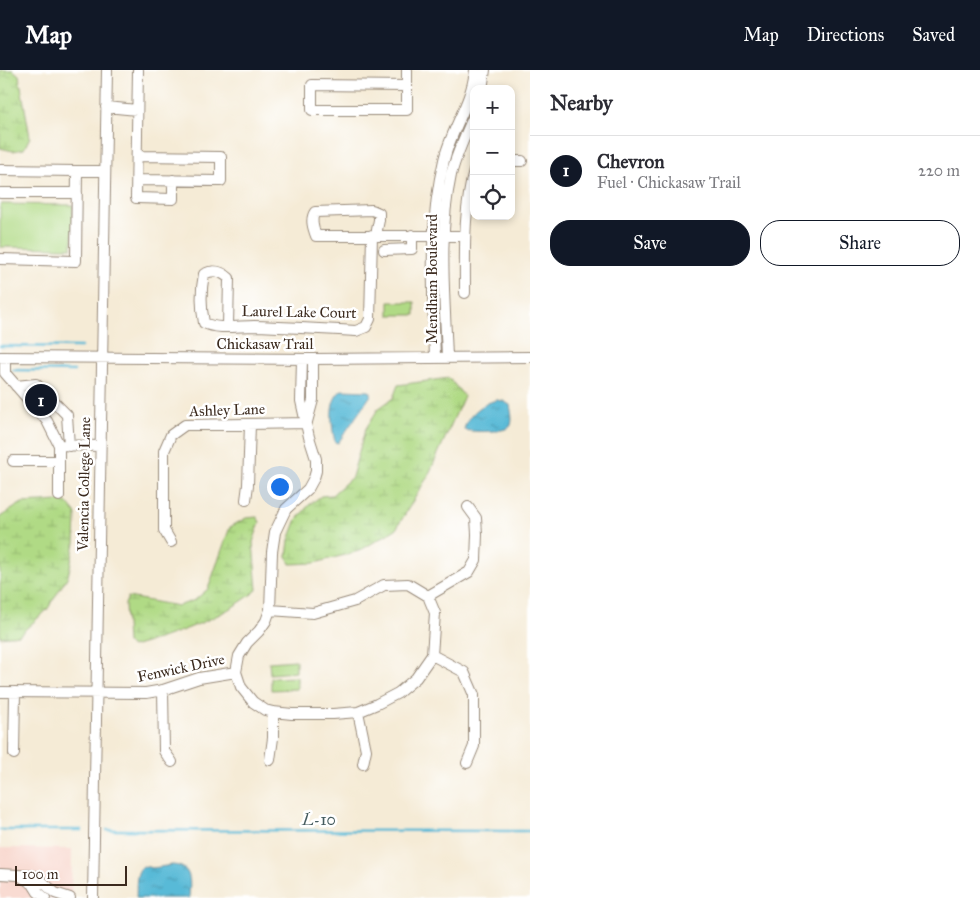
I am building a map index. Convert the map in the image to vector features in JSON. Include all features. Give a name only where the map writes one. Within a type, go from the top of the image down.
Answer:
[{"type":"street","name":"Valencia College Lane","points":[[93,898],[107,70]]},
{"type":"street","points":[[138,70],[136,198],[173,199],[173,180]]},
{"type":"street","points":[[406,70],[407,86],[407,110],[312,110],[312,85],[407,86]]},
{"type":"street","name":"Mendham Boulevard","points":[[447,358],[439,235],[444,159],[470,95],[475,70]]},
{"type":"street","points":[[483,85],[485,70]]},
{"type":"street","points":[[106,106],[137,110]]},
{"type":"street","name":"Mendham Boulevard","points":[[435,358],[431,265],[452,174],[470,124]]},
{"type":"street","points":[[136,180],[220,181],[221,156],[137,156]]},
{"type":"street","points":[[515,161],[522,161]]},
{"type":"street","points":[[0,170],[104,171]]},
{"type":"street","points":[[0,259],[76,261],[77,171]]},
{"type":"street","points":[[465,294],[467,204],[473,175]]},
{"type":"street","points":[[0,193],[77,193]]},
{"type":"street","points":[[374,235],[380,220],[379,213],[372,210],[315,212],[312,216],[313,229],[316,236],[465,236]]},
{"type":"street","name":"Laurel Lake Court","points":[[228,326],[356,331],[366,327],[370,320],[374,235]]},
{"type":"street","points":[[384,250],[412,249],[412,235]]},
{"type":"street","points":[[210,271],[222,272],[229,278],[228,326],[210,326],[204,323],[202,282],[204,274],[210,271]]},
{"type":"street","points":[[2,357],[5,373],[64,445]]},
{"type":"street","name":"Chickasaw Trail","points":[[2,357],[302,359],[530,357]]},
{"type":"street","name":"Fenwick Drive","points":[[0,692],[146,693],[163,690],[199,678],[236,672],[240,656],[247,643],[266,622],[270,610],[272,552],[275,532],[286,509],[308,489],[316,471],[316,459],[309,437],[302,401],[302,359]]},
{"type":"street","name":"Fenwick Drive","points":[[307,422],[313,400],[313,359]]},
{"type":"street","points":[[16,386],[36,384],[67,415],[64,445],[59,461],[59,496]]},
{"type":"street","name":"Ashley Lane","points":[[171,542],[164,530],[164,451],[171,435],[185,425],[307,422]]},
{"type":"street","points":[[246,500],[250,424]]},
{"type":"street","points":[[64,445],[100,446]]},
{"type":"street","points":[[13,461],[59,461]]},
{"type":"street","points":[[428,596],[469,572],[476,560],[478,534],[476,518],[468,507]]},
{"type":"street","points":[[236,672],[241,687],[248,697],[258,706],[274,712],[333,714],[358,712],[398,693],[416,678],[432,655],[435,613],[428,596],[408,584],[384,585],[355,601],[313,613],[270,610]]},
{"type":"street","points":[[432,655],[464,672],[474,695],[474,746],[466,763]]},
{"type":"street","points":[[163,690],[164,751],[172,762]]},
{"type":"street","points":[[14,754],[15,692]]},
{"type":"street","points":[[270,760],[274,712]]},
{"type":"street","points":[[358,712],[366,750],[363,764]]},
{"type":"street","points":[[0,874],[36,876],[56,893],[70,898]]},
{"type":"street","points":[[18,874],[33,884],[45,898]]},
{"type":"shaded area","points":[[0,848],[72,849],[71,898],[0,898]]},
{"type":"green space","points":[[0,70],[13,70],[19,75],[30,137],[24,149],[13,151],[0,148]]},
{"type":"green space","points":[[0,204],[73,205],[72,248],[0,247]]},
{"type":"green space","points":[[389,302],[415,302],[415,315],[389,315]]},
{"type":"green space","points":[[449,378],[464,396],[428,476],[396,529],[359,551],[315,563],[290,564],[287,557],[289,540],[297,519],[309,505],[321,496],[332,495],[352,477],[365,430],[378,409],[393,398],[398,385]]},
{"type":"green space","points":[[66,502],[76,514],[75,543],[68,576],[47,610],[19,635],[0,637],[0,517],[22,503]]},
{"type":"green space","points":[[257,517],[260,522],[253,542],[257,590],[228,609],[198,624],[132,647],[127,643],[125,604],[128,597],[178,606],[195,600],[208,589],[230,527],[246,518]]},
{"type":"green space","points":[[296,660],[296,672],[270,674],[269,662]]},
{"type":"green space","points":[[297,677],[297,689],[271,690],[271,678]]},
{"type":"water","points":[[342,390],[369,391],[371,395],[338,443],[335,442],[332,407],[337,395]]},
{"type":"water","points":[[497,400],[510,405],[512,420],[509,428],[490,431],[464,430],[468,419],[476,410]]},
{"type":"water","points":[[172,865],[184,868],[187,872],[190,881],[189,898],[136,898],[136,880],[138,872],[143,866],[153,868]]},
{"type":"waterway","points":[[0,346],[81,347]]},
{"type":"waterway","points":[[13,370],[74,371]]},
{"type":"waterway","name":"L-10","points":[[0,830],[82,830]]},
{"type":"waterway","name":"L-10","points":[[107,830],[530,831]]},
{"type":"place","name":"Chevron","points":[[41,400]]}]
